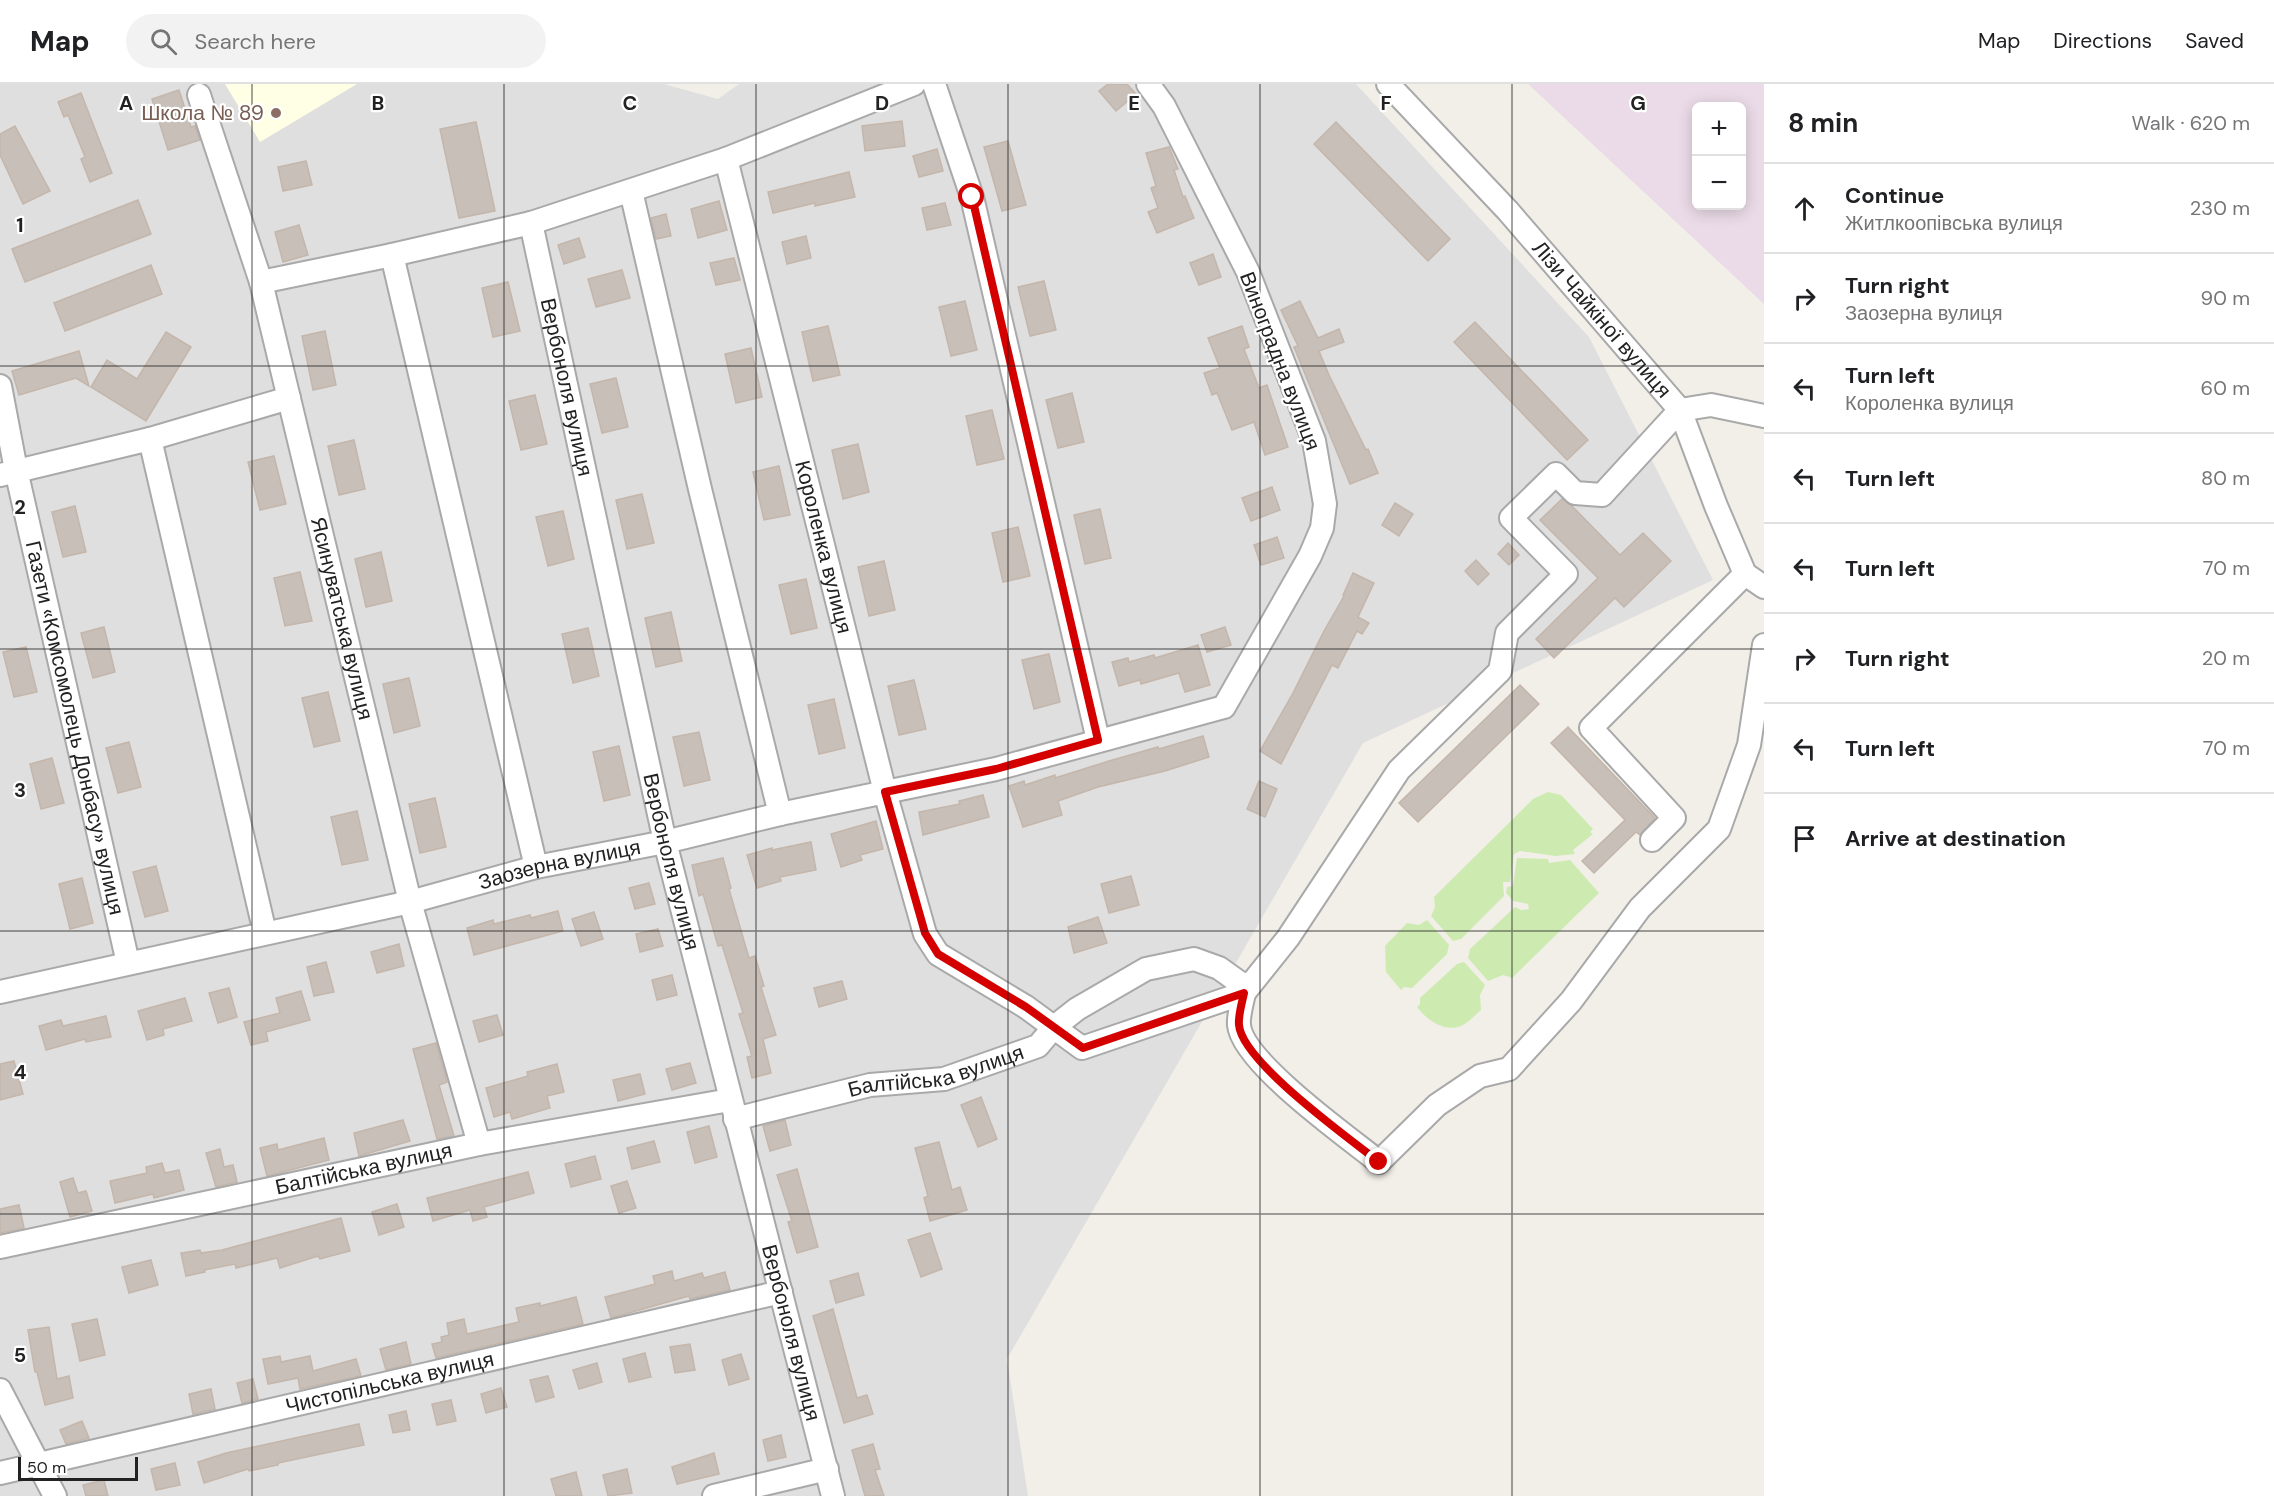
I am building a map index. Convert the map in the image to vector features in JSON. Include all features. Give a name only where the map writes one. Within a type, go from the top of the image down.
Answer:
[{"type":"street","points":[[261,282],[531,223],[726,159],[914,84]]},
{"type":"street","points":[[934,84],[972,197],[1098,740]]},
{"type":"street","name":"Виноградна вулиця","points":[[1148,84],[1164,106],[1248,272],[1314,441],[1325,504],[1322,528],[1310,556],[1224,707]]},
{"type":"street","name":"Лізи Чайкіної вулиця","points":[[1388,84],[1508,211],[1680,410],[1716,506],[1755,580]]},
{"type":"street","name":"Ясинуватська вулиця","points":[[199,95],[261,282],[410,902],[479,1144]]},
{"type":"street","name":"Короленка вулиця","points":[[726,159],[885,792],[925,933],[938,954],[1026,1007],[1054,1027]]},
{"type":"street","points":[[631,191],[700,489],[780,814]]},
{"type":"street","name":"Вербоноля вулиця","points":[[531,223],[665,842],[834,1496]]},
{"type":"street","points":[[392,255],[536,867]]},
{"type":"street","name":"Газети «Комсомолець Донбасу» вулиця","points":[[0,386],[8,473],[128,963]]},
{"type":"street","points":[[8,473],[150,439],[289,398]]},
{"type":"street","points":[[1764,416],[1712,405],[1680,410],[1602,495],[1575,493],[1556,474],[1511,518],[1566,574],[1507,633],[1500,671],[1399,770],[1288,938],[1247,989],[1239,1026],[1246,1045],[1280,1082],[1379,1162],[1437,1106],[1480,1076],[1509,1069],[1571,1001],[1640,908],[1719,829],[1749,745],[1764,645]]},
{"type":"street","points":[[150,439],[266,933]]},
{"type":"street","points":[[1652,840],[1674,818],[1591,728],[1755,580]]},
{"type":"street","name":"Заозерна вулиця","points":[[0,992],[410,902],[536,867],[665,842],[780,814],[996,769],[1224,707]]},
{"type":"street","name":"Балтійська вулиця","points":[[0,1247],[479,1144],[733,1110],[870,1085],[944,1079],[1038,1046],[1054,1027],[1077,1009],[1146,969],[1194,959],[1219,969],[1247,989]]},
{"type":"street","points":[[1054,1027],[1083,1048],[1247,989]]},
{"type":"street","name":"Чистопільська вулиця","points":[[0,1473],[781,1292]]},
{"type":"street","points":[[0,1390],[55,1496]]},
{"type":"street","points":[[714,1496],[826,1469]]},
{"type":"shaded area","points":[[0,84],[664,84],[718,99],[739,84],[1356,84],[1589,337],[1713,580],[1363,743],[1007,1359],[1028,1496],[0,1496]]},
{"type":"shaded area","name":"Школа № 89","points":[[225,84],[357,84],[260,142]]},
{"type":"shaded area","points":[[1528,84],[1764,84],[1764,304]]},
{"type":"green space","points":[[1548,792],[1561,795],[1593,829],[1590,832],[1593,834],[1573,850],[1575,854],[1555,856],[1520,851],[1514,854],[1510,882],[1503,882],[1504,896],[1461,939],[1453,941],[1431,916],[1435,907],[1434,897],[1533,799]]},
{"type":"green space","points":[[1517,858],[1548,859],[1549,863],[1570,860],[1599,893],[1512,978],[1503,975],[1488,981],[1468,958],[1470,949],[1515,907],[1521,910],[1529,909],[1528,904],[1513,901],[1506,893],[1507,887],[1513,886]]},
{"type":"green space","points":[[1427,920],[1449,945],[1447,954],[1412,988],[1404,987],[1401,990],[1386,972],[1385,946],[1407,923],[1419,925]]},
{"type":"green space","points":[[1464,962],[1485,985],[1480,995],[1481,1010],[1463,1025],[1444,1027],[1431,1021],[1417,1007],[1420,1004],[1420,998],[1457,964]]},
{"type":"building","points":[[1108,84],[1127,84],[1136,94],[1116,111],[1099,91]]},
{"type":"building","points":[[179,90],[191,127],[195,126],[200,140],[168,150],[152,99]]},
{"type":"building","points":[[81,93],[112,173],[90,182],[81,159],[85,157],[68,115],[64,117],[58,102]]},
{"type":"building","points":[[902,121],[905,146],[865,151],[862,126]]},
{"type":"building","points":[[476,122],[495,211],[459,218],[440,129]]},
{"type":"building","points":[[1336,122],[1450,239],[1428,261],[1314,144]]},
{"type":"building","points":[[15,126],[50,191],[23,204],[0,155],[0,134]]},
{"type":"building","points":[[1008,141],[1026,205],[1002,211],[984,147]]},
{"type":"building","points":[[1169,147],[1178,169],[1174,170],[1183,197],[1185,196],[1194,218],[1157,233],[1148,212],[1158,208],[1151,188],[1156,186],[1146,153]]},
{"type":"building","points":[[937,149],[943,171],[919,177],[913,156]]},
{"type":"building","points":[[306,161],[312,185],[283,191],[278,167]]},
{"type":"building","points":[[849,172],[855,197],[773,213],[768,192]]},
{"type":"building","points":[[138,200],[151,234],[25,282],[12,249]]},
{"type":"building","points":[[719,201],[727,230],[698,238],[691,209]]},
{"type":"building","points":[[945,203],[951,225],[927,230],[922,208]]},
{"type":"building","points":[[666,214],[671,236],[656,239],[651,218]]},
{"type":"building","points":[[299,225],[308,255],[283,262],[275,232]]},
{"type":"building","points":[[806,236],[811,258],[787,264],[782,242]]},
{"type":"building","points":[[579,238],[585,257],[564,264],[558,245]]},
{"type":"building","points":[[1213,254],[1221,277],[1199,285],[1190,263]]},
{"type":"building","points":[[734,258],[740,280],[716,285],[710,263]]},
{"type":"building","points":[[151,265],[162,294],[65,331],[54,303]]},
{"type":"building","points":[[622,270],[630,298],[596,307],[588,279]]},
{"type":"building","points":[[1044,281],[1056,330],[1030,336],[1018,287]]},
{"type":"building","points":[[508,282],[520,331],[493,337],[482,288]]},
{"type":"building","points":[[965,301],[977,350],[951,356],[939,307]]},
{"type":"building","points":[[1300,301],[1318,338],[1339,329],[1344,342],[1319,351],[1378,473],[1350,484],[1294,347],[1298,346],[1281,310]]},
{"type":"building","points":[[1475,322],[1588,440],[1567,460],[1454,342]]},
{"type":"building","points":[[828,326],[840,375],[813,381],[802,332]]},
{"type":"building","points":[[1242,326],[1249,347],[1244,349],[1259,388],[1267,385],[1288,447],[1265,455],[1254,422],[1232,430],[1217,393],[1212,395],[1204,373],[1220,368],[1208,338]]},
{"type":"building","points":[[325,331],[336,385],[313,390],[302,336]]},
{"type":"building","points":[[166,332],[191,347],[146,421],[91,387],[107,360],[137,379]]},
{"type":"building","points":[[751,348],[762,397],[736,403],[725,354]]},
{"type":"building","points":[[79,351],[89,386],[76,378],[19,395],[12,371]]},
{"type":"building","points":[[616,378],[628,427],[602,433],[590,384]]},
{"type":"building","points":[[1072,393],[1084,442],[1058,448],[1046,400]]},
{"type":"building","points":[[535,395],[547,444],[521,450],[509,401]]},
{"type":"building","points":[[992,410],[1004,459],[977,465],[966,416]]},
{"type":"building","points":[[354,440],[365,489],[339,495],[328,446]]},
{"type":"building","points":[[858,444],[869,492],[843,499],[832,450]]},
{"type":"building","points":[[274,456],[286,504],[260,510],[248,462]]},
{"type":"building","points":[[779,466],[790,515],[764,520],[753,472]]},
{"type":"building","points":[[1272,487],[1280,510],[1251,521],[1242,498]]},
{"type":"building","points":[[642,494],[654,543],[627,549],[616,500]]},
{"type":"building","points":[[1562,499],[1571,505],[1620,555],[1643,533],[1671,561],[1624,607],[1615,598],[1554,658],[1536,639],[1598,578],[1540,520]]},
{"type":"building","points":[[1395,503],[1413,514],[1399,536],[1382,525]]},
{"type":"building","points":[[75,506],[86,552],[63,557],[52,512]]},
{"type":"building","points":[[1100,509],[1111,558],[1085,564],[1074,515]]},
{"type":"building","points":[[563,511],[574,559],[548,566],[536,517]]},
{"type":"building","points":[[1018,527],[1030,576],[1003,582],[992,533]]},
{"type":"building","points":[[1277,537],[1284,558],[1261,565],[1254,545]]},
{"type":"building","points":[[1508,543],[1519,555],[1509,565],[1498,554]]},
{"type":"building","points":[[381,552],[392,601],[366,607],[355,559]]},
{"type":"building","points":[[1476,560],[1489,574],[1478,585],[1465,571]]},
{"type":"building","points":[[884,561],[895,610],[869,616],[858,567]]},
{"type":"building","points":[[300,572],[312,621],[285,626],[274,578]]},
{"type":"building","points":[[1353,573],[1374,583],[1358,617],[1369,623],[1362,634],[1357,631],[1338,668],[1332,665],[1281,764],[1260,751],[1344,596]]},
{"type":"building","points":[[806,579],[817,628],[791,634],[779,585]]},
{"type":"building","points":[[671,612],[682,661],[656,667],[645,618]]},
{"type":"building","points":[[104,627],[115,672],[93,678],[81,633]]},
{"type":"building","points":[[1225,627],[1231,645],[1207,652],[1201,635]]},
{"type":"building","points":[[588,628],[599,676],[573,683],[562,634]]},
{"type":"building","points":[[1198,645],[1210,685],[1185,692],[1179,673],[1141,684],[1140,680],[1119,686],[1112,662],[1128,658],[1129,662],[1154,655],[1155,658]]},
{"type":"building","points":[[26,647],[37,692],[14,697],[3,652]]},
{"type":"building","points":[[1049,654],[1060,702],[1034,709],[1022,660]]},
{"type":"building","points":[[409,678],[420,726],[394,733],[383,684]]},
{"type":"building","points":[[914,680],[926,729],[899,735],[888,686]]},
{"type":"building","points":[[1520,685],[1539,704],[1418,822],[1399,803]]},
{"type":"building","points":[[328,692],[340,741],[314,747],[302,698]]},
{"type":"building","points":[[834,699],[845,748],[819,754],[808,705]]},
{"type":"building","points":[[1568,727],[1655,818],[1640,835],[1636,832],[1594,873],[1582,861],[1625,820],[1551,743]]},
{"type":"building","points":[[699,732],[710,780],[684,786],[673,737]]},
{"type":"building","points":[[1203,736],[1209,757],[1165,771],[1098,787],[1058,801],[1062,815],[1023,827],[1009,786],[1024,781],[1025,785],[1055,775],[1055,778]]},
{"type":"building","points":[[129,742],[141,787],[118,793],[106,748]]},
{"type":"building","points":[[619,746],[630,795],[604,801],[593,752]]},
{"type":"building","points":[[52,758],[64,803],[41,809],[30,764]]},
{"type":"building","points":[[1259,781],[1277,789],[1265,817],[1247,809]]},
{"type":"building","points":[[983,795],[989,817],[923,835],[919,812],[960,804],[959,801]]},
{"type":"building","points":[[435,798],[446,847],[420,853],[409,804]]},
{"type":"building","points":[[357,811],[368,860],[342,865],[331,817]]},
{"type":"building","points":[[876,821],[883,849],[860,855],[862,860],[841,867],[831,834]]},
{"type":"building","points":[[811,842],[816,870],[780,877],[781,881],[757,888],[747,855],[772,848],[772,850]]},
{"type":"building","points":[[723,858],[731,888],[729,889],[749,958],[755,956],[764,986],[761,987],[776,1035],[763,1039],[771,1073],[752,1078],[747,1057],[752,1056],[739,1014],[743,1013],[722,945],[718,946],[703,894],[699,896],[692,865]]},
{"type":"building","points":[[156,866],[168,911],[145,917],[133,872]]},
{"type":"building","points":[[1131,876],[1139,905],[1109,913],[1101,884]]},
{"type":"building","points":[[82,878],[93,923],[70,929],[59,884]]},
{"type":"building","points":[[649,883],[655,904],[635,909],[629,888]]},
{"type":"building","points":[[558,911],[563,931],[474,955],[467,928],[493,920],[494,924]]},
{"type":"building","points":[[594,912],[603,939],[581,946],[572,919]]},
{"type":"building","points":[[1098,917],[1107,943],[1074,953],[1068,927]]},
{"type":"building","points":[[658,929],[663,946],[640,952],[636,934]]},
{"type":"building","points":[[399,944],[404,966],[377,973],[371,952]]},
{"type":"building","points":[[326,962],[334,992],[314,996],[307,967]]},
{"type":"building","points":[[672,975],[677,995],[657,1000],[652,980]]},
{"type":"building","points":[[842,981],[847,999],[819,1007],[814,988]]},
{"type":"building","points":[[229,988],[237,1017],[218,1023],[209,993]]},
{"type":"building","points":[[301,991],[310,1020],[266,1032],[268,1041],[251,1045],[244,1022],[280,1013],[276,998]]},
{"type":"building","points":[[185,998],[192,1021],[163,1029],[164,1035],[147,1040],[138,1011]]},
{"type":"building","points":[[497,1015],[503,1035],[479,1042],[473,1021]]},
{"type":"building","points":[[106,1016],[111,1037],[86,1042],[85,1039],[46,1050],[39,1026],[61,1020],[63,1026]]},
{"type":"building","points":[[436,1043],[447,1082],[439,1085],[454,1136],[437,1139],[413,1049]]},
{"type":"building","points":[[14,1061],[23,1094],[0,1100],[0,1064]]},
{"type":"building","points":[[690,1063],[696,1083],[672,1090],[666,1069]]},
{"type":"building","points":[[557,1064],[564,1092],[547,1096],[550,1108],[512,1119],[510,1112],[494,1117],[486,1088],[528,1076],[527,1072]]},
{"type":"building","points":[[640,1074],[645,1094],[618,1101],[613,1080]]},
{"type":"building","points":[[981,1097],[997,1139],[978,1147],[961,1105]]},
{"type":"building","points":[[403,1120],[410,1141],[359,1156],[354,1133]]},
{"type":"building","points":[[785,1120],[791,1145],[770,1151],[763,1126]]},
{"type":"building","points":[[709,1126],[717,1157],[695,1163],[687,1132]]},
{"type":"building","points":[[324,1138],[329,1160],[267,1176],[260,1148],[277,1144],[278,1150]]},
{"type":"building","points":[[654,1141],[660,1162],[632,1169],[627,1148]]},
{"type":"building","points":[[939,1142],[952,1190],[960,1187],[967,1210],[930,1221],[924,1198],[928,1196],[915,1148]]},
{"type":"building","points":[[220,1149],[224,1167],[233,1165],[237,1182],[216,1187],[206,1153]]},
{"type":"building","points":[[595,1156],[601,1179],[571,1187],[565,1164]]},
{"type":"building","points":[[162,1163],[165,1173],[179,1170],[184,1190],[154,1198],[153,1194],[115,1203],[110,1181],[147,1173],[146,1167]]},
{"type":"building","points":[[797,1169],[818,1247],[797,1253],[788,1222],[792,1221],[777,1175]]},
{"type":"building","points":[[528,1172],[534,1193],[484,1207],[487,1217],[473,1221],[470,1210],[433,1221],[427,1198]]},
{"type":"building","points":[[73,1178],[78,1193],[86,1191],[92,1211],[70,1217],[60,1182]]},
{"type":"building","points":[[627,1181],[636,1208],[619,1213],[611,1186]]},
{"type":"building","points":[[397,1204],[404,1227],[379,1235],[372,1212]]},
{"type":"building","points":[[19,1205],[24,1228],[0,1233],[0,1209]]},
{"type":"building","points":[[341,1218],[350,1251],[320,1259],[318,1256],[280,1268],[277,1258],[236,1268],[235,1264],[204,1270],[205,1272],[186,1276],[181,1253],[222,1250]]},
{"type":"building","points":[[930,1233],[942,1269],[921,1277],[908,1240]]},
{"type":"building","points":[[151,1260],[158,1285],[129,1293],[122,1267]]},
{"type":"building","points":[[672,1271],[674,1281],[702,1273],[704,1278],[725,1272],[730,1290],[690,1299],[689,1296],[611,1318],[605,1297],[655,1284],[653,1276]]},
{"type":"building","points":[[858,1273],[864,1295],[836,1303],[830,1281]]},
{"type":"building","points":[[576,1297],[583,1324],[436,1358],[432,1344],[442,1342],[441,1337],[449,1335],[447,1323],[464,1319],[467,1334],[519,1322],[516,1308],[540,1303],[540,1306]]},
{"type":"building","points":[[833,1309],[857,1398],[867,1395],[873,1414],[844,1423],[813,1316]]},
{"type":"building","points":[[97,1319],[105,1355],[80,1361],[72,1324]]},
{"type":"building","points":[[49,1327],[57,1379],[69,1376],[73,1398],[45,1405],[37,1372],[35,1372],[28,1330]]},
{"type":"building","points":[[406,1342],[411,1364],[386,1370],[380,1349]]},
{"type":"building","points":[[690,1344],[695,1370],[675,1373],[670,1347]]},
{"type":"building","points":[[645,1353],[651,1377],[629,1382],[623,1359]]},
{"type":"building","points":[[741,1354],[749,1379],[729,1385],[722,1360]]},
{"type":"building","points":[[280,1356],[281,1362],[310,1356],[313,1371],[356,1359],[361,1376],[300,1389],[298,1378],[268,1384],[263,1359]]},
{"type":"building","points":[[597,1363],[602,1382],[579,1389],[573,1370]]},
{"type":"building","points":[[548,1376],[554,1397],[536,1402],[530,1380]]},
{"type":"building","points":[[253,1379],[258,1399],[242,1403],[237,1383]]},
{"type":"building","points":[[501,1388],[507,1407],[486,1413],[481,1394]]},
{"type":"building","points":[[211,1389],[215,1409],[193,1414],[189,1394]]},
{"type":"building","points":[[451,1400],[456,1421],[437,1425],[432,1404]]},
{"type":"building","points":[[406,1411],[410,1430],[393,1433],[389,1415]]},
{"type":"building","points":[[82,1421],[89,1438],[66,1444],[60,1430]]},
{"type":"building","points":[[359,1424],[364,1445],[249,1471],[248,1469],[204,1483],[198,1462],[226,1453]]},
{"type":"building","points":[[781,1435],[786,1457],[768,1461],[763,1440]]},
{"type":"building","points":[[873,1444],[880,1469],[875,1470],[884,1496],[865,1496],[852,1450]]},
{"type":"building","points":[[714,1453],[719,1474],[677,1484],[672,1467]]},
{"type":"building","points":[[175,1463],[180,1485],[156,1490],[151,1469]]},
{"type":"building","points":[[627,1469],[632,1493],[608,1496],[603,1475]]},
{"type":"building","points":[[576,1472],[582,1496],[556,1496],[551,1479]]},
{"type":"building","points":[[104,1480],[108,1496],[86,1496],[83,1485]]},
{"type":"place","name":"Школа № 89","points":[[276,113]]},
{"type":"route","points":[[972,197],[1098,740],[996,769],[885,792],[925,933],[938,954],[1026,1007],[1083,1048],[1244,993],[1239,1026],[1246,1045],[1280,1082],[1379,1162]]}]
